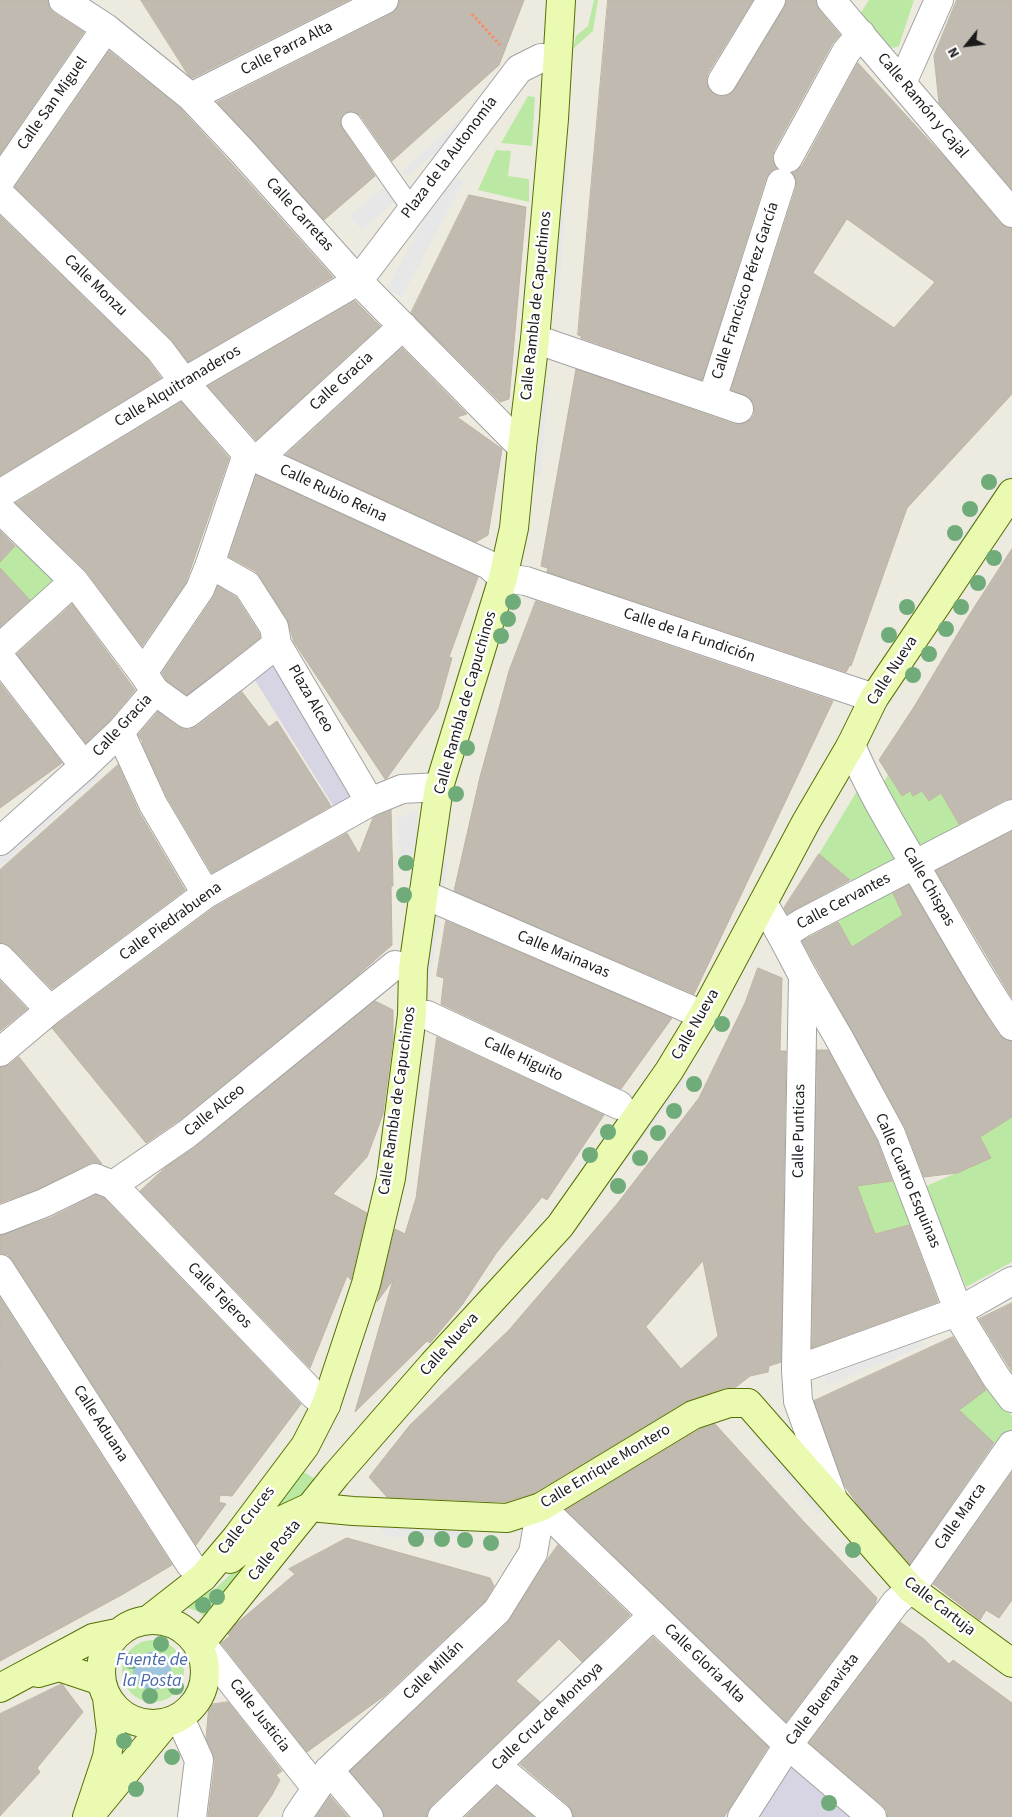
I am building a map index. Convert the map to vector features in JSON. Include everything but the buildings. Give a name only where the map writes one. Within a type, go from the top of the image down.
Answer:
[{"type":"main road","name":"Calle Rambla de Capuchinos","points":[[326,1405],[366,1284],[390,1178],[412,1015],[412,968],[439,787],[503,578],[514,528],[535,339],[554,119],[560,11],[582,0]]},
{"type":"main road","name":"Calle Nueva","points":[[310,1508],[336,1475],[433,1364],[560,1226],[670,1071],[703,1015],[806,822],[851,745],[874,698],[1012,493]]},
{"type":"main road","name":"Calle Enrique Montero","points":[[310,1508],[508,1518],[541,1507],[692,1415],[729,1403],[748,1403]]},
{"type":"main road","name":"Calle Cartuja","points":[[748,1403],[911,1589],[1012,1663]]},
{"type":"main road","name":"Calle Cruces","points":[[148,1620],[203,1577],[236,1538],[305,1446],[326,1405]]},
{"type":"main road","name":"Calle Posta","points":[[203,1577],[244,1550],[280,1521],[310,1508]]},
{"type":"main road","name":"Calle Posta","points":[[201,1646],[310,1508]]},
{"type":"main road","points":[[148,1620],[164,1620],[179,1626],[201,1646],[205,1665],[205,1680],[201,1695],[192,1708],[173,1721],[88,1817],[107,1757],[111,1731],[101,1661],[107,1646],[117,1633],[131,1624],[148,1620]]},
{"type":"main road","points":[[0,1688],[26,1676],[93,1638],[117,1633]]},
{"type":"main road","points":[[26,1676],[59,1667],[104,1689],[118,1712],[135,1722],[151,1725],[173,1721]]},
{"type":"street","name":"Calle Carretas","points":[[63,0],[106,28],[191,97],[358,281],[522,447]]},
{"type":"street","name":"Calle Parra Alta","points":[[191,97],[384,0]]},
{"type":"street","points":[[722,81],[771,0]]},
{"type":"street","name":"Calle Ramón y Cajal","points":[[831,0],[1012,213]]},
{"type":"street","points":[[902,83],[939,0]]},
{"type":"street","name":"Calle San Miguel","points":[[0,181],[106,28]]},
{"type":"street","name":"Calle Francisco Pérez García","points":[[712,399],[784,170],[846,52],[861,34]]},
{"type":"street","name":"Plaza de la Autonomía","points":[[358,281],[518,69],[541,58],[557,59]]},
{"type":"street","name":"Calle Monzu","points":[[0,194],[160,350],[184,382]]},
{"type":"street","name":"Calle Alquitranaderos","points":[[0,494],[184,382],[358,281]]},
{"type":"street","name":"Calle Gracia","points":[[0,841],[120,732],[200,590],[252,456],[403,326]]},
{"type":"street","name":"Calle Francisco Pérez García","points":[[535,339],[739,409]]},
{"type":"street","name":"Calle Rubio Reina","points":[[184,382],[252,456],[489,566],[503,578]]},
{"type":"street","points":[[0,509],[74,580],[149,682],[187,714],[277,644]]},
{"type":"street","name":"Plaza Alceo","points":[[210,564],[247,586],[274,627],[277,644],[370,802]]},
{"type":"street","name":"Calle de la Fundición","points":[[503,578],[526,581],[874,698]]},
{"type":"street","points":[[0,648],[74,580]]},
{"type":"street","points":[[0,657],[84,766]]},
{"type":"street","points":[[120,732],[152,804],[206,894]]},
{"type":"street","name":"Calle Chispas","points":[[851,745],[860,767],[915,865],[994,1000],[1012,1026]]},
{"type":"street","name":"Calle Piedrabuena","points":[[0,1052],[50,1010],[206,894],[370,802],[402,789],[439,787]]},
{"type":"street","name":"Calle Cervantes","points":[[782,936],[1012,814]]},
{"type":"street","name":"Calle Mainavas","points":[[423,894],[703,1015]]},
{"type":"street","name":"Calle Punticas","points":[[763,904],[803,976],[796,1370]]},
{"type":"street","points":[[0,958],[50,1010]]},
{"type":"street","name":"Calle Alceo","points":[[113,1185],[187,1134],[395,966],[412,968]]},
{"type":"street","name":"Calle Cuatro Esquinas","points":[[803,976],[891,1134],[963,1323],[996,1377],[1012,1398]]},
{"type":"street","name":"Calle Higuito","points":[[427,1015],[619,1105]]},
{"type":"street","points":[[0,1220],[44,1203],[95,1178],[113,1185]]},
{"type":"street","name":"Calle Tejeros","points":[[113,1185],[314,1395],[326,1405]]},
{"type":"street","name":"Calle Aduana","points":[[0,1269],[190,1564],[203,1577]]},
{"type":"street","points":[[796,1370],[959,1311],[1012,1281]]},
{"type":"street","name":"Calle Cartuja","points":[[796,1370],[798,1401],[833,1499]]},
{"type":"street","name":"Calle Marca","points":[[911,1589],[1012,1446]]},
{"type":"street","name":"Calle Gloria Alta","points":[[541,1507],[788,1745],[872,1817]]},
{"type":"street","name":"Calle Millán","points":[[297,1817],[322,1779],[497,1611],[533,1553],[541,1507]]},
{"type":"street","name":"Calle Buenavista","points":[[742,1817],[788,1745],[896,1602],[911,1589]]},
{"type":"street","name":"Calle Cruz de Montoya","points":[[442,1817],[653,1616]]},
{"type":"street","name":"Calle Justicia","points":[[201,1646],[322,1779],[369,1817]]},
{"type":"street","points":[[173,1721],[199,1760],[192,1817]]},
{"type":"street","points":[[497,1766],[558,1817]]},
{"type":"lane","points":[[351,122],[412,209]]},
{"type":"path","points":[[472,14],[502,47]]},
{"type":"green space","points":[[594,0],[598,0],[593,31],[573,49],[576,36],[588,26]]},
{"type":"green space","points":[[869,0],[914,0],[899,46],[893,48],[889,46],[860,14]]},
{"type":"green space","points":[[528,96],[535,97],[532,146],[501,143]]},
{"type":"green space","points":[[496,150],[511,151],[508,176],[529,179],[529,202],[478,190]]},
{"type":"green space","points":[[20,541],[64,578],[36,606],[0,569],[0,562]]},
{"type":"green space","points":[[888,775],[902,796],[910,791],[913,796],[922,791],[929,801],[941,793],[963,830],[918,854],[880,788]]},
{"type":"green space","points":[[860,786],[901,859],[855,884],[819,854]]},
{"type":"green space","points":[[890,886],[903,915],[891,923],[897,937],[861,953],[851,945],[838,922]]},
{"type":"green space","points":[[1012,1117],[1012,1262],[966,1287],[924,1187],[991,1158],[980,1137]]},
{"type":"green space","points":[[897,1180],[912,1224],[871,1235],[866,1211],[857,1186]]},
{"type":"green space","points":[[988,1388],[1012,1416],[1012,1430],[1000,1448],[984,1434],[971,1447],[932,1429]]},
{"type":"green space","points":[[302,1471],[317,1480],[295,1506],[251,1531]]},
{"type":"green space","points":[[264,1542],[209,1621],[199,1612],[183,1606],[216,1588]]},
{"type":"green space","points":[[153,1640],[165,1643],[175,1649],[181,1659],[184,1671],[181,1683],[175,1693],[165,1699],[153,1702],[141,1699],[131,1693],[125,1683],[122,1671],[125,1659],[131,1649],[141,1643]]},
{"type":"shaded area","points":[[468,112],[473,119],[408,177],[402,171]]},
{"type":"shaded area","points":[[558,153],[569,153],[559,302],[548,302]]},
{"type":"shaded area","points":[[448,173],[464,181],[402,297],[387,289]]},
{"type":"shaded area","points":[[385,186],[397,200],[362,230],[349,216]]},
{"type":"shaded area","points":[[539,384],[549,385],[540,477],[531,476]]},
{"type":"shaded area","points":[[1007,471],[1012,475],[1012,481],[926,604],[919,599]]},
{"type":"shaded area","points":[[287,645],[375,786],[336,810],[248,669]]},
{"type":"shaded area","points":[[95,769],[101,776],[0,867],[0,855]]},
{"type":"shaded area","points":[[417,810],[418,852],[399,859],[398,818]]},
{"type":"shaded area","points":[[439,861],[448,862],[429,989],[420,988]]},
{"type":"shaded area","points":[[680,1077],[686,1081],[569,1235],[450,1369],[443,1363]]},
{"type":"shaded area","points":[[921,1338],[924,1346],[827,1385],[824,1378]]},
{"type":"shaded area","points":[[765,1438],[824,1509],[818,1514],[759,1444]]},
{"type":"shaded area","points":[[380,1527],[462,1527],[462,1538],[387,1537]]},
{"type":"shaded area","points":[[788,1745],[872,1817],[752,1817]]},
{"type":"water","name":"Fuente de la Posta","points":[[152,1652],[159,1653],[165,1658],[170,1664],[170,1678],[165,1684],[159,1689],[152,1690],[145,1689],[139,1684],[134,1678],[133,1671],[134,1664],[139,1658],[145,1653]]}]
